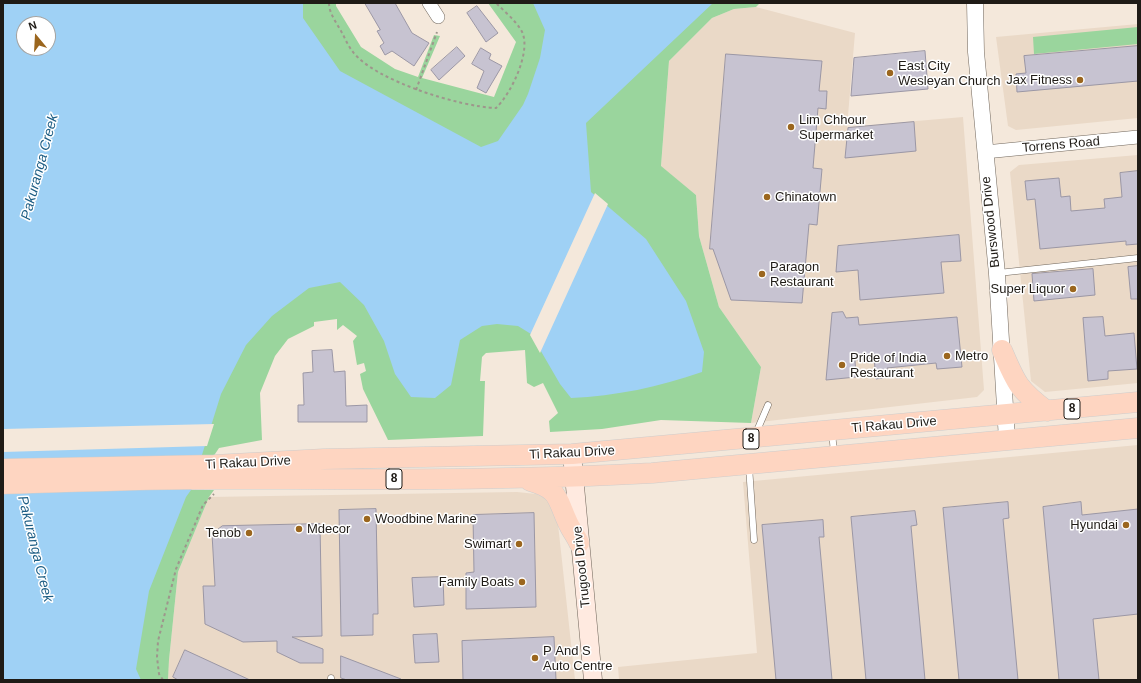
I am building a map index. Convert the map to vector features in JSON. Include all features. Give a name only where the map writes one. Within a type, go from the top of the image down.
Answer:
[{"type":"main road","points":[[1002,350],[1015,381],[1023,392],[1047,411]]},
{"type":"main road","name":"Ti Rakau Drive","points":[[3,469],[215,479],[324,459],[572,454],[1138,402]]},
{"type":"main road","name":"Ti Rakau Drive","points":[[3,484],[215,479],[574,477],[652,473],[1138,428]]},
{"type":"main road","name":"Trugood Drive","points":[[572,454],[593,680]]},
{"type":"main road","points":[[520,478],[545,486],[555,494],[562,507],[568,524],[580,543]]},
{"type":"street","points":[[429,3],[438,17]]},
{"type":"street","name":"Burswood Drive","points":[[975,3],[976,52],[997,274],[1007,440]]},
{"type":"street","name":"Torrens Road","points":[[985,152],[1138,137]]},
{"type":"lane","points":[[997,274],[1138,258]]},
{"type":"lane","points":[[754,438],[768,405]]},
{"type":"lane","points":[[832,431],[834,456]]},
{"type":"lane","points":[[748,464],[754,540]]},
{"type":"path","points":[[329,3],[334,19],[353,53],[394,81],[416,90],[480,108],[496,108],[504,101],[524,55],[526,42],[521,30],[496,3]]},
{"type":"path","points":[[416,90],[437,32]]},
{"type":"path","points":[[163,680],[159,674],[157,657],[158,640],[176,569],[215,479]]},
{"type":"shaded area","points":[[756,7],[855,33],[847,127],[963,117],[984,390],[977,397],[751,423],[761,367],[719,307],[699,236],[696,195],[661,167],[669,61],[712,18],[734,9]]},
{"type":"shaded area","points":[[1138,24],[1138,118],[1016,130],[1008,126],[996,37]]},
{"type":"shaded area","points":[[1138,155],[1138,383],[1045,392],[1031,381],[1010,172],[1019,165]]},
{"type":"shaded area","points":[[1138,445],[1138,680],[619,680],[618,667],[757,653],[743,482]]},
{"type":"shaded area","points":[[517,492],[536,494],[547,499],[557,515],[575,680],[168,680],[178,572],[209,497]]},
{"type":"green space","points":[[139,3],[336,3],[336,6],[361,47],[395,69],[418,77],[434,35],[440,36],[422,78],[494,97],[516,42],[488,3],[760,3],[756,7],[734,9],[712,18],[669,61],[661,166],[696,195],[699,236],[719,307],[761,367],[751,423],[661,420],[602,429],[550,432],[549,421],[558,413],[543,383],[534,387],[527,383],[525,350],[486,353],[482,357],[480,381],[485,381],[483,436],[388,440],[363,389],[360,374],[366,371],[364,363],[357,365],[353,341],[357,336],[343,325],[337,330],[337,319],[314,322],[314,326],[288,339],[275,356],[260,393],[262,440],[219,448],[191,490],[214,490],[209,497],[178,572],[168,680],[81,680]]},
{"type":"green space","points":[[1138,27],[1138,44],[1034,54],[1033,37]]},
{"type":"water","name":"Pakuranga Creek","points":[[3,3],[303,3],[303,18],[340,71],[481,147],[498,141],[523,105],[528,94],[540,58],[545,30],[533,3],[713,3],[586,123],[591,192],[646,239],[686,301],[704,352],[702,372],[637,390],[571,398],[560,384],[531,334],[518,326],[497,324],[482,326],[460,340],[451,385],[435,398],[411,397],[395,374],[384,341],[364,305],[340,282],[309,288],[272,316],[246,345],[221,394],[191,490],[186,497],[149,591],[136,669],[141,680],[3,680]]},
{"type":"pier","points":[[595,193],[608,204],[540,353],[530,335]]},
{"type":"pier","points":[[214,424],[207,446],[3,452],[3,429]]},
{"type":"building","points":[[365,3],[395,3],[412,33],[429,43],[414,66],[392,51],[385,55],[380,46],[384,43],[377,31],[380,30]]},
{"type":"building","points":[[477,6],[498,33],[486,42],[467,13]]},
{"type":"building","points":[[1138,46],[1138,81],[1017,92],[1016,74],[1026,73],[1024,56]]},
{"type":"building","points":[[457,47],[465,56],[439,80],[431,70]]},
{"type":"building","points":[[481,48],[491,54],[489,59],[502,66],[486,93],[477,88],[484,71],[472,64]]},
{"type":"building","name":"East City Wesleyan Church","points":[[925,51],[928,89],[851,96],[854,58]]},
{"type":"building","name":"Chinatown","points":[[726,54],[822,61],[819,91],[827,91],[826,109],[818,108],[813,168],[822,169],[817,225],[809,224],[802,303],[731,300],[713,249],[710,249]]},
{"type":"building","points":[[914,122],[916,151],[845,158],[848,128]]},
{"type":"building","points":[[1138,171],[1138,244],[1126,245],[1126,241],[1040,249],[1035,199],[1027,200],[1025,181],[1059,178],[1061,197],[1070,196],[1071,211],[1105,208],[1104,199],[1122,197],[1120,173]]},
{"type":"building","points":[[959,235],[961,261],[941,262],[944,293],[860,300],[858,270],[836,272],[838,246]]},
{"type":"building","points":[[1138,266],[1138,299],[1131,299],[1128,267]]},
{"type":"building","points":[[1093,269],[1095,295],[1034,301],[1032,274]]},
{"type":"building","points":[[843,312],[846,318],[858,317],[859,325],[957,317],[962,367],[937,369],[936,363],[887,368],[888,377],[876,379],[874,358],[855,360],[856,377],[826,380],[832,313]]},
{"type":"building","points":[[1103,317],[1105,336],[1134,333],[1137,369],[1108,371],[1108,379],[1088,381],[1083,318]]},
{"type":"building","points":[[332,350],[334,372],[345,371],[346,406],[367,405],[367,422],[298,422],[298,405],[304,405],[303,373],[313,372],[312,351]]},
{"type":"building","points":[[1008,502],[1009,518],[1003,519],[1018,680],[959,680],[943,508]]},
{"type":"building","points":[[1081,502],[1082,515],[1138,509],[1138,614],[1093,619],[1099,680],[1059,680],[1043,507]]},
{"type":"building","points":[[376,509],[378,614],[373,614],[373,635],[341,636],[339,510]]},
{"type":"building","points":[[915,511],[917,525],[911,526],[925,680],[866,680],[851,517]]},
{"type":"building","points":[[534,513],[536,607],[466,609],[466,573],[474,572],[473,515]]},
{"type":"building","points":[[823,520],[824,537],[819,537],[832,680],[776,680],[762,525]]},
{"type":"building","points":[[320,524],[322,636],[292,637],[323,649],[323,663],[300,663],[277,652],[277,641],[243,642],[205,624],[203,586],[215,586],[212,534],[222,526]]},
{"type":"building","points":[[443,577],[444,605],[414,607],[412,578]]},
{"type":"building","points":[[437,634],[439,662],[415,663],[413,635]]},
{"type":"building","points":[[554,637],[556,680],[463,680],[462,641]]},
{"type":"building","points":[[185,650],[250,680],[178,680],[173,677]]},
{"type":"building","points":[[341,656],[401,680],[347,680],[341,678]]},
{"type":"place","name":"East City Wesleyan Church","points":[[890,73]]},
{"type":"place","name":"Jax Fitness","points":[[1080,80]]},
{"type":"place","name":"Lim Chhour Supermarket","points":[[791,127]]},
{"type":"place","name":"Chinatown","points":[[767,197]]},
{"type":"place","name":"Paragon Restaurant","points":[[762,274]]},
{"type":"place","name":"Super Liquor","points":[[1073,289]]},
{"type":"place","name":"Metro","points":[[947,356]]},
{"type":"place","name":"Pride of India Restaurant","points":[[842,365]]},
{"type":"place","name":"Woodbine Marine","points":[[367,519]]},
{"type":"place","name":"Hyundai","points":[[1126,525]]},
{"type":"place","name":"Mdecor","points":[[299,529]]},
{"type":"place","name":"Tenob","points":[[249,533]]},
{"type":"place","name":"Swimart","points":[[519,544]]},
{"type":"place","name":"Family Boats","points":[[522,582]]},
{"type":"place","name":"P And S Auto Centre","points":[[535,658]]}]
